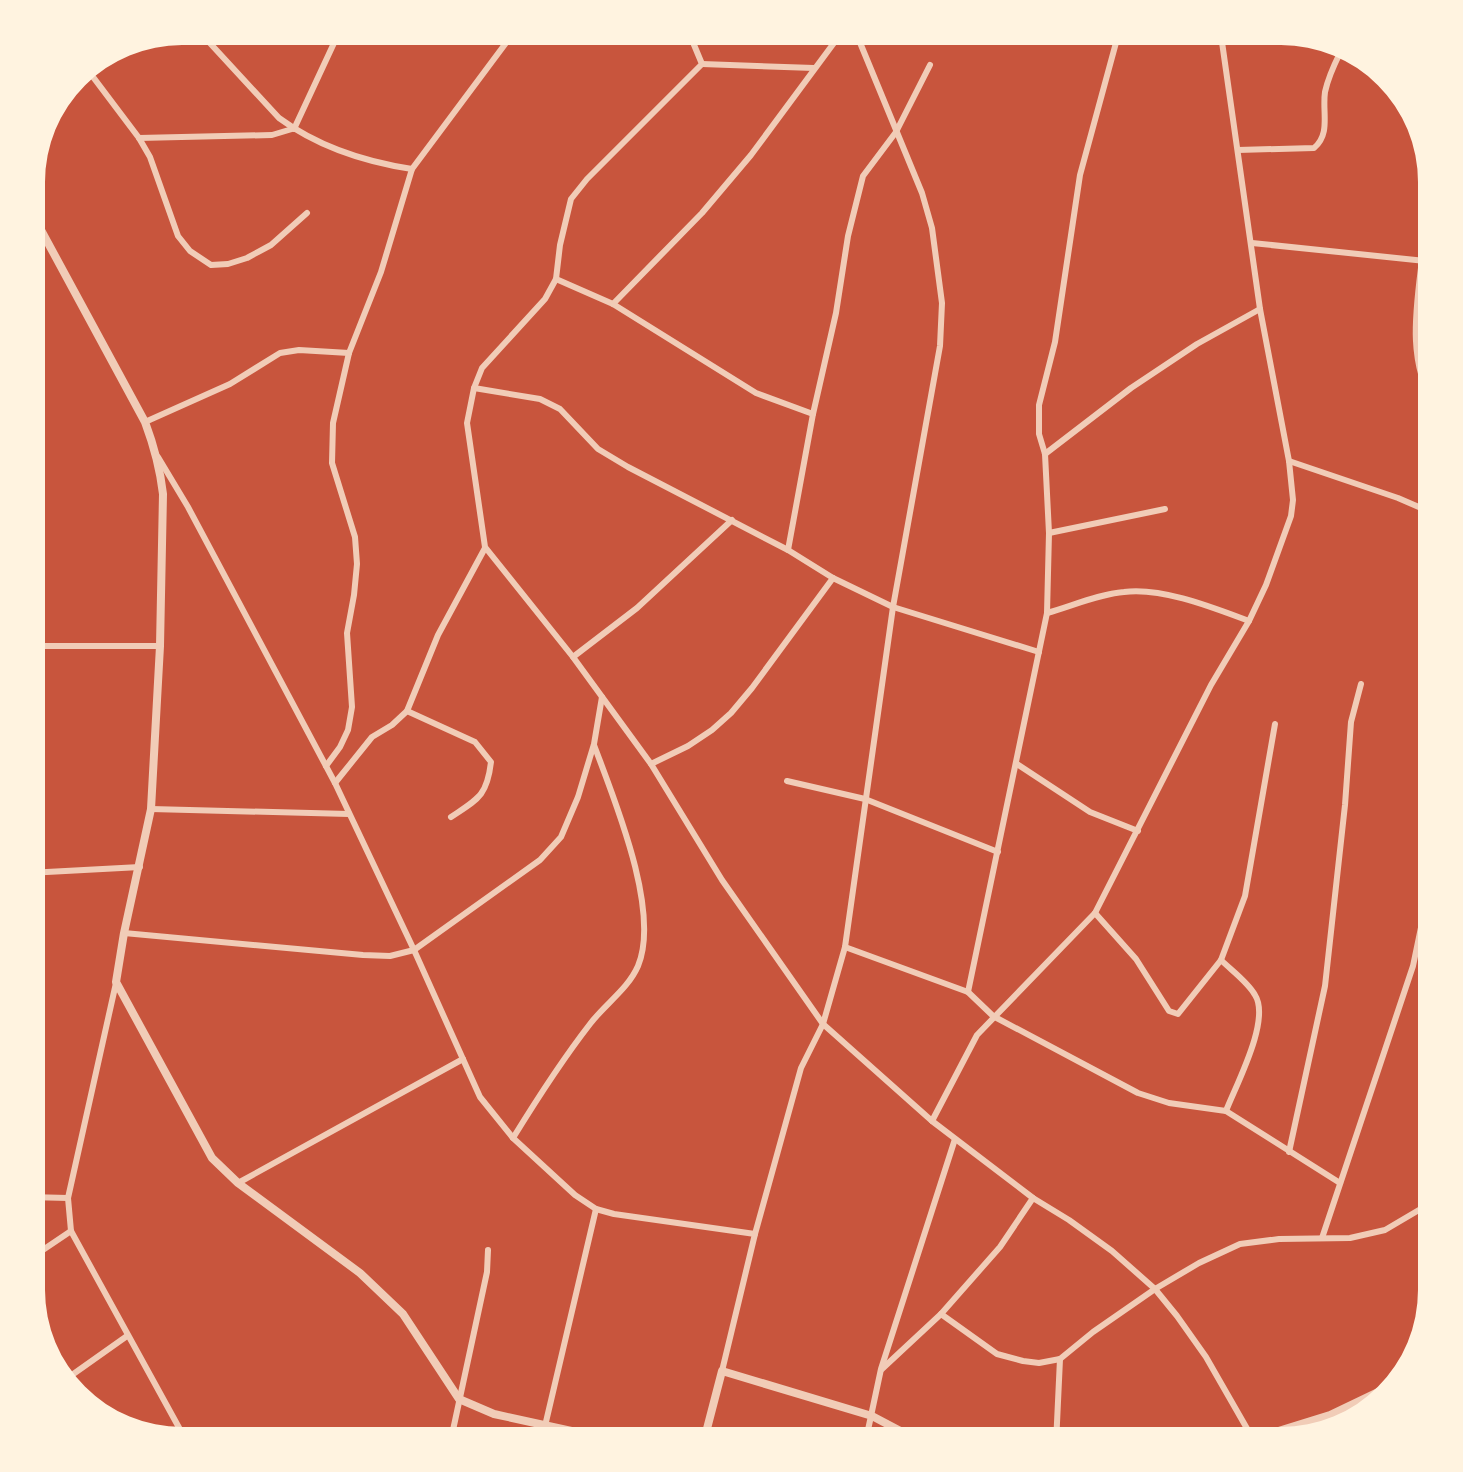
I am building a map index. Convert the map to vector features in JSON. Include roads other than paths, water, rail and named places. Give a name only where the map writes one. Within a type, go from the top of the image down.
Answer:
[{"type":"street","points":[[212,45],[279,118],[294,128],[319,142],[388,166],[412,169]]},
{"type":"street","points":[[139,138],[272,135],[294,128],[333,45]]},
{"type":"street","points":[[326,766],[348,730],[352,707],[347,633],[357,564],[354,537],[332,463],[332,423],[349,353],[381,272],[412,169],[503,45]]},
{"type":"street","points":[[694,45],[702,64]]},
{"type":"street","points":[[612,304],[739,169],[832,45]]},
{"type":"street","points":[[707,1427],[801,1068],[823,1024],[845,948],[893,607],[940,346],[942,303],[932,228],[861,45]]},
{"type":"street","points":[[968,992],[1047,614],[1049,533],[1045,454],[1038,420],[1080,176],[1115,45]]},
{"type":"street","points":[[932,1121],[977,1035],[1095,914],[1211,686],[1249,622],[1291,516],[1289,462],[1260,309],[1223,45]]},
{"type":"street","points":[[1238,150],[1318,145],[1324,136],[1325,94],[1338,58]]},
{"type":"street","points":[[815,68],[702,64],[587,179],[572,199],[556,279],[544,300],[482,368],[474,388],[467,423],[485,547],[652,764],[722,880],[823,1024],[932,1121],[1032,1198],[1112,1251],[1155,1290],[1206,1356],[1247,1427]]},
{"type":"street","points":[[788,550],[862,176],[896,132],[930,65]]},
{"type":"street","points":[[94,78],[150,157],[178,236],[190,251],[211,266],[247,258],[272,244],[308,213]]},
{"type":"street","points":[[45,237],[145,422],[157,456],[163,494],[151,809],[68,1198],[71,1230],[178,1427]]},
{"type":"street","points":[[1252,243],[1418,260]]},
{"type":"street","points":[[556,279],[612,304],[756,394],[813,414]]},
{"type":"street","points":[[1418,293],[1418,352]]},
{"type":"street","points":[[1045,454],[1147,377],[1260,309]]},
{"type":"street","points":[[145,422],[230,384],[280,353],[349,353]]},
{"type":"street","points":[[474,388],[540,398],[560,410],[598,450],[893,607],[1039,652]]},
{"type":"street","points":[[157,456],[335,782],[480,1098],[513,1138],[575,1195],[596,1209],[755,1234]]},
{"type":"street","points":[[1289,462],[1418,506]]},
{"type":"street","points":[[1049,533],[1166,509]]},
{"type":"street","points":[[573,657],[637,608],[732,520]]},
{"type":"street","points":[[335,782],[372,737],[407,711],[438,636],[485,547]]},
{"type":"street","points":[[652,764],[688,746],[732,713],[833,578]]},
{"type":"street","points":[[1047,614],[1126,591],[1198,602],[1249,622]]},
{"type":"street","points":[[45,646],[160,646]]},
{"type":"street","points":[[1288,1152],[1325,986],[1351,722],[1361,684]]},
{"type":"street","points":[[124,932],[363,955],[390,956],[414,950],[540,860],[561,837],[594,744],[602,696]]},
{"type":"street","points":[[407,711],[475,742],[491,762],[489,783],[480,798],[451,817]]},
{"type":"street","points":[[1095,914],[1136,959],[1169,1011],[1178,1014],[1221,960],[1245,896],[1274,724]]},
{"type":"street","points":[[513,1138],[569,1051],[629,983],[644,944],[640,884],[594,744]]},
{"type":"street","points":[[1017,764],[1090,812],[1138,831]]},
{"type":"street","points":[[787,781],[865,798],[998,852]]},
{"type":"street","points":[[151,809],[349,814]]},
{"type":"street","points":[[45,872],[140,867]]},
{"type":"street","points":[[1322,1238],[1418,942]]},
{"type":"street","points":[[845,948],[968,992],[994,1016],[1138,1093],[1169,1103],[1226,1111],[1340,1184]]},
{"type":"street","points":[[1221,960],[1256,995],[1260,1009],[1248,1056],[1226,1111]]},
{"type":"street","points":[[116,982],[212,1158],[238,1183],[360,1272],[403,1314],[458,1398],[494,1414],[550,1427]]},
{"type":"street","points":[[238,1183],[463,1059]]},
{"type":"street","points":[[869,1427],[882,1370],[955,1139]]},
{"type":"street","points":[[45,1197],[68,1198]]},
{"type":"street","points":[[882,1370],[941,1314],[1000,1247],[1032,1198]]},
{"type":"street","points":[[545,1426],[596,1209]]},
{"type":"street","points":[[941,1314],[997,1354],[1022,1361],[1060,1359],[1155,1290],[1240,1244],[1350,1238],[1385,1230],[1418,1211]]},
{"type":"street","points":[[45,1248],[71,1230]]},
{"type":"street","points":[[453,1427],[487,1272],[488,1250]]},
{"type":"street","points":[[74,1373],[127,1336]]},
{"type":"street","points":[[1057,1427],[1060,1359]]},
{"type":"street","points":[[722,1371],[872,1416],[893,1427]]}]
